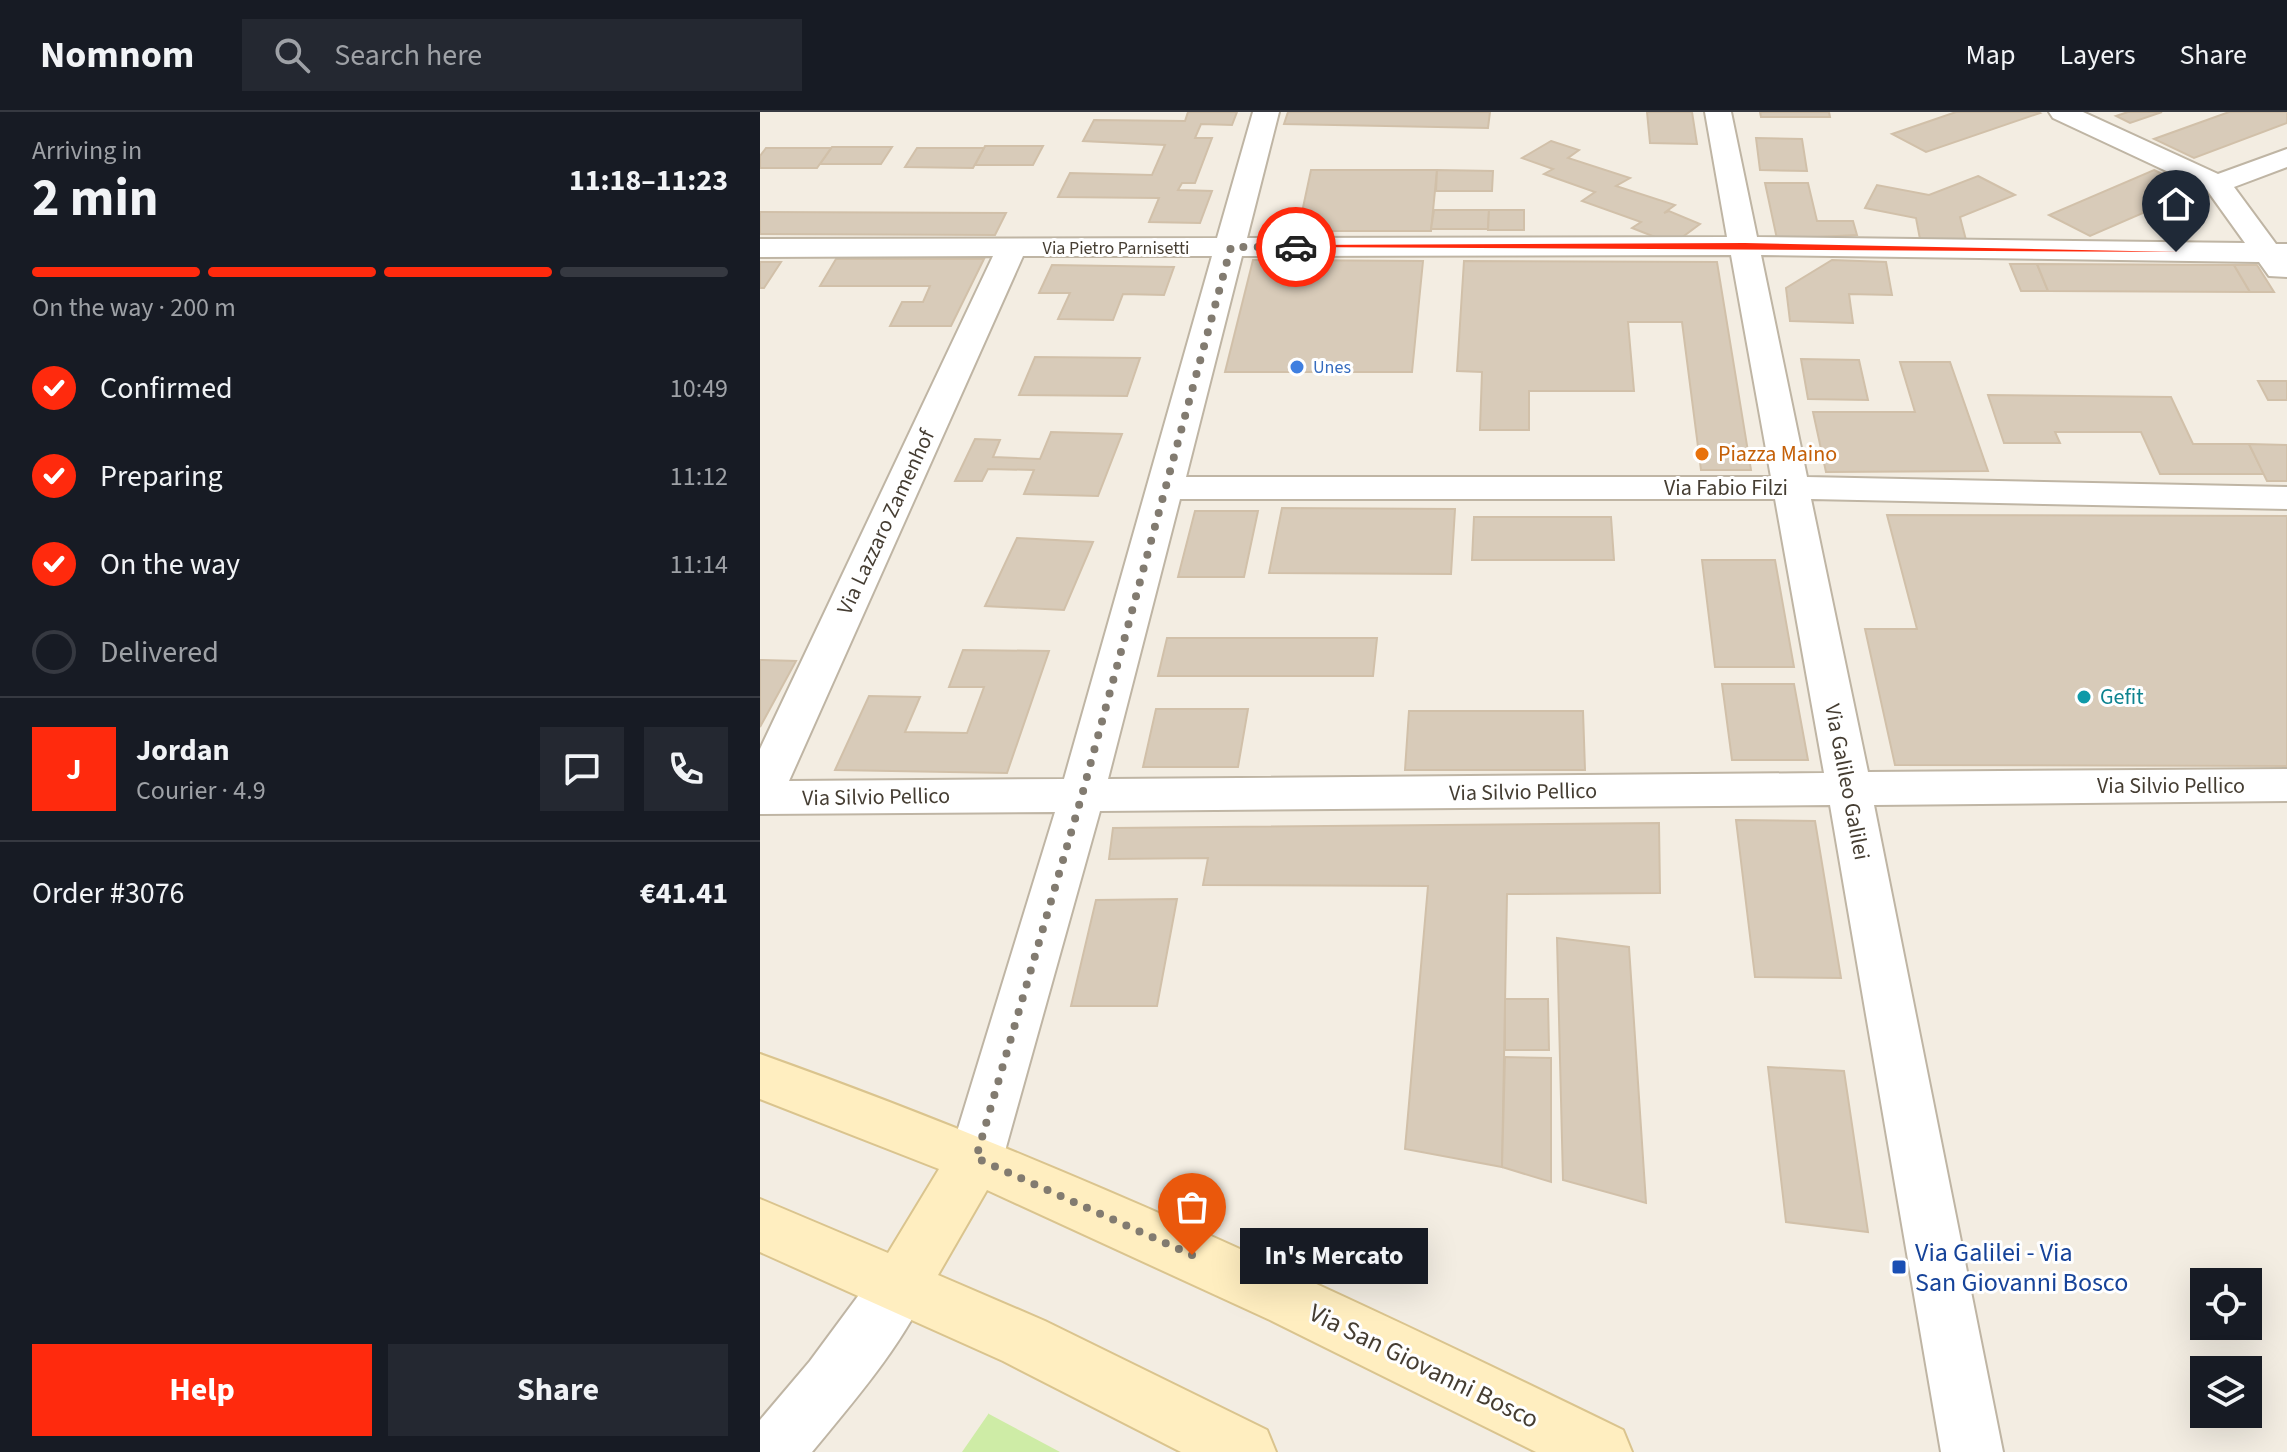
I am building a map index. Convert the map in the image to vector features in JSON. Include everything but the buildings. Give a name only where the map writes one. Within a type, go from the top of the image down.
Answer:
[{"type":"main road","name":"Via San Giovanni Bosco","points":[[760,1076],[976,1158],[1123,1223],[1601,1452]]},
{"type":"main road","points":[[901,1284],[976,1158]]},
{"type":"main road","points":[[760,1225],[901,1284],[1024,1341],[1245,1452]]},
{"type":"street","points":[[976,1158],[1082,795],[1266,112]]},
{"type":"street","name":"Via Galileo Galilei","points":[[1718,112],[1788,488],[1849,789],[1972,1452]]},
{"type":"street","points":[[2062,112],[2217,184],[2278,253],[2287,281]]},
{"type":"street","points":[[2217,184],[2287,157]]},
{"type":"street","name":"Via Pietro Parnisetti","points":[[760,248],[1745,246],[2278,253]]},
{"type":"street","name":"Via Lazzaro Zamenhof","points":[[760,797],[1012,248]]},
{"type":"street","name":"Via Fabio Filzi","points":[[1164,488],[1788,488],[2287,498]]},
{"type":"street","name":"Via Silvio Pellico","points":[[760,797],[2287,785]]},
{"type":"street","points":[[773,1452],[831,1382],[901,1284]]},
{"type":"green space","points":[[989,1414],[1060,1452],[962,1452]]},
{"type":"way so far","points":[[1192,1255],[976,1158],[1082,795],[1231,247],[1296,247]]},
{"type":"place","name":"Unes","points":[[1297,367]]},
{"type":"place","name":"Piazza Maino","points":[[1702,454]]},
{"type":"place","name":"Gefit","points":[[2084,697]]},
{"type":"place","name":"In's Mercato","points":[[1192,1255]]},
{"type":"place","name":"Via Galilei - Via San Giovanni Bosco","points":[[1899,1267]]},
{"type":"route","points":[[1296,247],[1745,246],[2176,252]]}]
